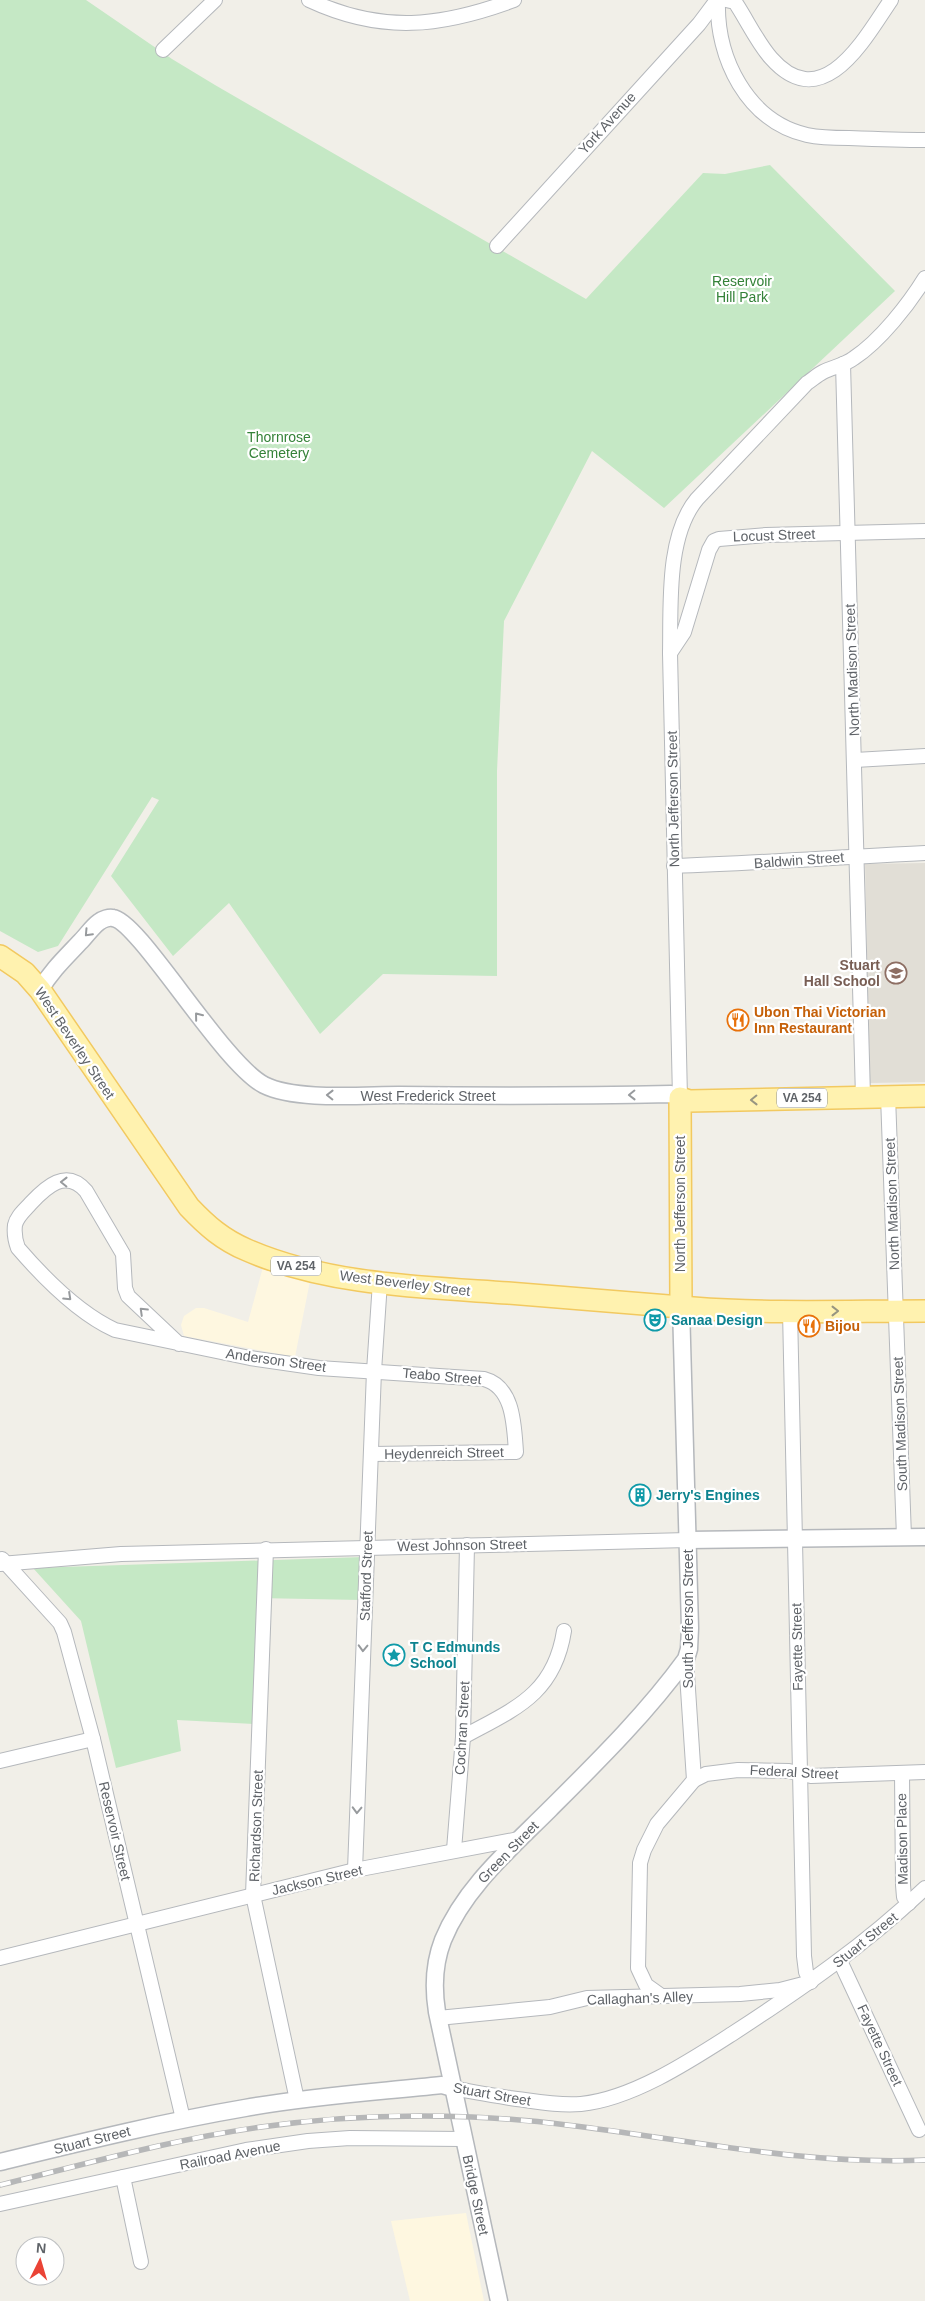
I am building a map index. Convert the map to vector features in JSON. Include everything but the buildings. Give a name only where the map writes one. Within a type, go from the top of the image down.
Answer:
[{"type":"main road","name":"West Beverley Street","points":[[0,956],[24,973],[40,990],[189,1207],[225,1240],[248,1250],[282,1262],[324,1273],[380,1282],[682,1306],[790,1311],[925,1311]]},
{"type":"main road","name":"West Frederick Street","points":[[680,1098],[689,1101],[925,1096]]},
{"type":"main road","name":"North Jefferson Street","points":[[680,1098],[682,1306]]},
{"type":"street","points":[[163,50],[215,0]]},
{"type":"street","points":[[309,0],[326,8],[363,19],[411,24],[453,19],[514,0]]},
{"type":"street","points":[[717,0],[717,16],[721,39],[733,73],[749,99],[771,118],[791,130],[811,136],[925,140]]},
{"type":"street","name":"York Avenue","points":[[497,246],[699,24],[717,0]]},
{"type":"street","points":[[726,0],[735,2],[765,50],[778,64],[793,74],[808,78],[835,70],[850,59],[891,0]]},
{"type":"street","points":[[843,364],[861,353],[880,336],[925,278]]},
{"type":"street","name":"North Madison Street","points":[[843,364],[863,1097]]},
{"type":"street","name":"North Jefferson Street","points":[[680,1098],[670,653],[671,603],[676,541],[680,526],[688,511],[807,383],[822,372],[843,364]]},
{"type":"street","name":"Locust Street","points":[[670,653],[684,632],[708,550],[714,542],[724,537],[925,531]]},
{"type":"street","points":[[855,760],[925,756]]},
{"type":"street","name":"Baldwin Street","points":[[674,866],[767,863],[925,853]]},
{"type":"street","name":"West Frederick Street","points":[[40,990],[49,975],[99,922],[114,918],[123,922],[148,950],[198,1016],[242,1069],[257,1081],[274,1089],[317,1094],[553,1096],[671,1094],[680,1098]]},
{"type":"street","name":"North Madison Street","points":[[888,1096],[895,1311]]},
{"type":"street","name":"Anderson Street","points":[[179,1344],[128,1296],[125,1288],[124,1254],[86,1191],[81,1186],[59,1181],[45,1188],[18,1218],[15,1225],[15,1238],[18,1248],[74,1303],[102,1324],[115,1330],[179,1344],[278,1362],[319,1368],[374,1371]]},
{"type":"street","name":"Stafford Street","points":[[355,1870],[374,1371],[380,1282]]},
{"type":"street","name":"South Jefferson Street","points":[[682,1306],[690,1634],[686,1659],[694,1780]]},
{"type":"street","name":"Fayette Street","points":[[790,1311],[804,1956],[806,1972],[811,1982]]},
{"type":"street","name":"South Madison Street","points":[[895,1311],[904,1537]]},
{"type":"street","name":"Teabo Street","points":[[374,1371],[478,1378],[495,1383],[506,1395],[512,1419],[516,1452]]},
{"type":"street","name":"Heydenreich Street","points":[[372,1454],[516,1452]]},
{"type":"street","name":"West Johnson Street","points":[[2,1561],[120,1554],[266,1549],[925,1537]]},
{"type":"street","name":"Cochran Street","points":[[454,1850],[463,1737],[467,1545]]},
{"type":"street","name":"Richardson Street","points":[[266,1549],[253,1895],[297,2100]]},
{"type":"street","name":"Reservoir Street","points":[[2,1561],[60,1623],[64,1632],[93,1739],[183,2119]]},
{"type":"street","points":[[463,1737],[524,1702],[535,1693],[554,1666],[564,1631]]},
{"type":"street","name":"Green Street","points":[[454,2088],[438,2018],[434,1981],[438,1954],[445,1935],[476,1886],[519,1839],[616,1742],[686,1659]]},
{"type":"street","points":[[0,1762],[93,1739]]},
{"type":"street","name":"Federal Street","points":[[694,1780],[706,1774],[738,1770],[789,1772],[811,1776],[925,1772]]},
{"type":"street","name":"Madison Place","points":[[902,1773],[903,1886],[904,1897],[909,1903]]},
{"type":"street","points":[[660,1995],[646,1985],[638,1968],[640,1862],[657,1824],[694,1780]]},
{"type":"street","name":"Jackson Street","points":[[0,1958],[355,1870],[519,1839]]},
{"type":"street","name":"Stuart Street","points":[[0,2162],[183,2119],[297,2100],[442,2085],[554,2104],[582,2104],[596,2101],[642,2085],[669,2072],[811,1982],[840,1961],[925,1888]]},
{"type":"street","name":"Fayette Street","points":[[840,1961],[919,2130]]},
{"type":"street","name":"Callaghan's Alley","points":[[438,2018],[550,2007],[586,1998],[754,1994],[811,1982]]},
{"type":"street","name":"Bridge Street","points":[[454,2088],[463,2139],[499,2301]]},
{"type":"street","name":"Railroad Avenue","points":[[0,2204],[246,2150],[308,2141],[350,2138],[463,2139]]},
{"type":"street","points":[[123,2177],[141,2262]]},
{"type":"shaded area","name":"Stuart Hall School","points":[[925,863],[925,1082],[870,1083],[865,864]]},
{"type":"shaded area","points":[[263,1267],[310,1281],[295,1357],[184,1336],[181,1325],[184,1316],[196,1308],[204,1308],[248,1322]]},
{"type":"shaded area","points":[[466,2213],[484,2301],[410,2301],[391,2221]]},
{"type":"green space","name":"Thornrose Cemetery","points":[[0,0],[86,0],[172,59],[215,85],[586,299],[703,173],[725,174],[770,165],[895,291],[664,508],[592,451],[504,621],[497,771],[497,976],[383,974],[320,1034],[229,903],[173,956],[111,876],[159,800],[152,797],[58,946],[38,952],[0,931]]},
{"type":"green space","points":[[363,1557],[361,1600],[257,1598],[254,1724],[177,1720],[181,1751],[116,1768],[81,1621],[33,1568]]},
{"type":"railway","points":[[0,2185],[130,2153],[228,2132],[314,2121],[393,2116],[472,2117],[529,2121],[811,2157],[925,2160]]},
{"type":"place","name":"Stuart Hall School","points":[[896,973]]},
{"type":"place","name":"Ubon Thai Victorian Inn Restaurant","points":[[738,1020]]},
{"type":"place","name":"Sanaa Design","points":[[655,1320]]},
{"type":"place","name":"Bijou","points":[[809,1326]]},
{"type":"place","name":"Jerry's Engines","points":[[640,1495]]},
{"type":"place","name":"T C Edmunds School","points":[[394,1655]]},
{"type":"park label","name":"Reservoir Hill Park","points":[[742,290]]}]
